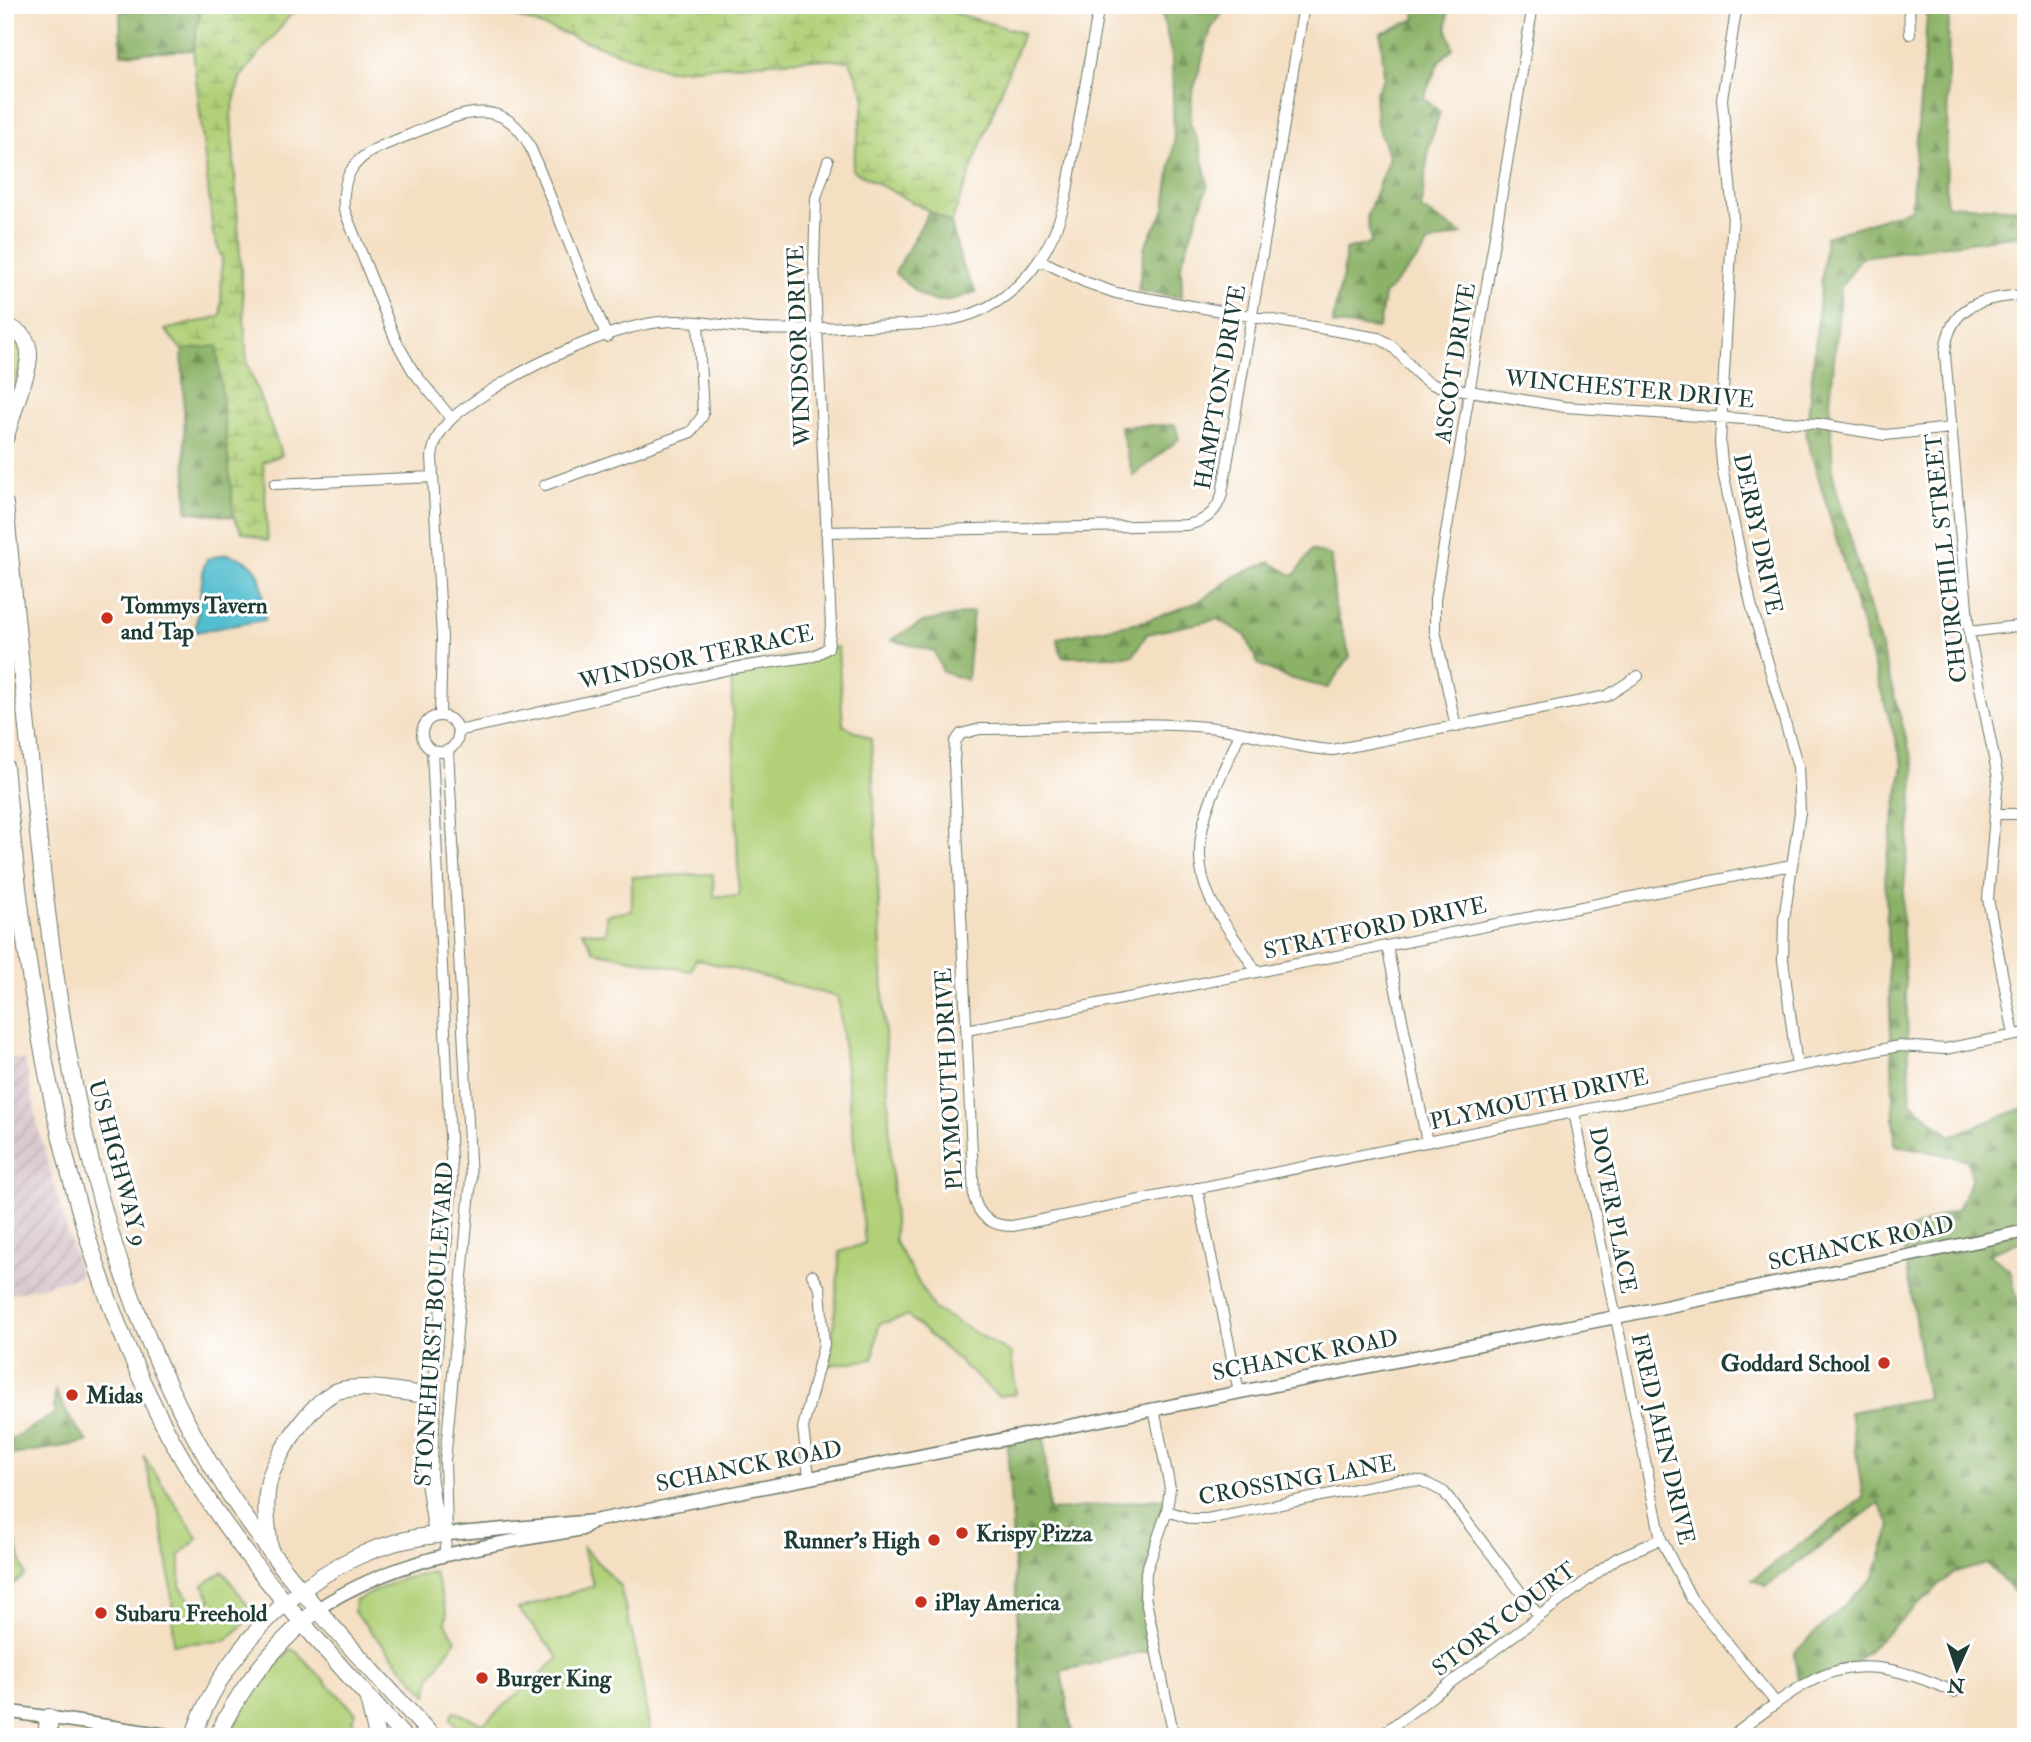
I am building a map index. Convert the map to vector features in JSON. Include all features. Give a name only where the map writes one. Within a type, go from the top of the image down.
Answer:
[{"type":"highway","points":[[47,1737],[50,1718]]},
{"type":"main road","points":[[5,326],[19,333],[26,341],[31,357],[5,439]]},
{"type":"main road","name":"US HIGHWAY 9","points":[[5,504],[51,955],[64,1036],[91,1161],[127,1284],[158,1365],[208,1460],[270,1550],[433,1737]]},
{"type":"main road","name":"US HIGHWAY 9","points":[[5,766],[16,883],[42,1037],[63,1139],[99,1268],[131,1356],[169,1435],[233,1537],[286,1604],[404,1737]]},
{"type":"main road","points":[[270,1550],[266,1506],[269,1479],[315,1406],[329,1395],[344,1389],[433,1396]]},
{"type":"main road","name":"STONEHURST BOULEVARD","points":[[433,1396],[428,1475],[442,1535]]},
{"type":"main road","name":"SCHANCK ROAD","points":[[192,1737],[226,1671],[248,1642],[303,1590],[380,1548],[442,1535]]},
{"type":"main road","points":[[217,1737],[254,1672],[319,1608]]},
{"type":"main road","points":[[368,1697],[377,1737]]},
{"type":"street","points":[[432,750],[447,750],[456,742],[458,731],[450,718],[440,715],[442,638],[433,477],[433,448],[436,437],[451,418],[508,380],[559,355],[657,322],[698,322],[758,329],[955,319],[1006,295],[1042,261],[1058,227],[1066,197],[1098,5]]},
{"type":"street","name":"HAMPTON DRIVE","points":[[826,532],[1186,525],[1202,520],[1216,509],[1222,494],[1304,5]]},
{"type":"street","name":"ASCOT DRIVE","points":[[1455,727],[1435,631],[1434,611],[1534,5]]},
{"type":"street","name":"DERBY DRIVE","points":[[1737,5],[1722,99],[1733,215],[1721,417],[1723,472],[1748,591],[1798,767],[1800,812],[1791,865],[1783,960],[1797,1066]]},
{"type":"street","points":[[1909,5],[1910,34]]},
{"type":"street","points":[[451,418],[406,360],[344,209],[345,188],[350,172],[374,149],[468,111],[495,114],[514,125],[531,149],[607,337]]},
{"type":"street","name":"WINDSOR DRIVE","points":[[826,532],[816,328],[816,198],[828,161]]},
{"type":"street","name":"WINCHESTER DRIVE","points":[[1042,261],[1085,282],[1116,293],[1378,338],[1393,345],[1423,381],[1470,391],[1565,407],[1818,424],[1885,435],[1951,428]]},
{"type":"street","name":"CHURCHILL STREET","points":[[2014,1035],[1988,899],[1996,814],[1997,765],[1969,632],[1945,354],[1952,326],[1977,302],[1997,297],[2026,295]]},
{"type":"street","points":[[545,485],[691,432],[700,423],[703,415],[698,322]]},
{"type":"street","points":[[275,484],[433,477]]},
{"type":"street","name":"WINDSOR TERRACE","points":[[458,731],[734,668],[823,653],[830,646],[831,637],[826,532]]},
{"type":"street","points":[[1969,632],[2026,625]]},
{"type":"street","name":"PLYMOUTH DRIVE","points":[[1638,676],[1607,696],[1333,750],[1299,747],[1240,733],[1173,725],[981,729],[961,734],[957,739],[954,762],[974,1197],[980,1213],[991,1222],[1012,1226],[1899,1046],[1945,1049],[2026,1033]]},
{"type":"street","name":"STONEHURST BOULEVARD","points":[[433,1396],[451,1203],[449,1091],[432,750],[424,742],[422,730],[428,719],[440,715]]},
{"type":"street","points":[[1240,733],[1204,816],[1199,856],[1210,899],[1256,972]]},
{"type":"street","name":"STONEHURST BOULEVARD","points":[[444,1555],[442,1535],[445,1461],[471,1179],[447,750]]},
{"type":"street","points":[[1996,814],[2026,814]]},
{"type":"street","name":"STRATFORD DRIVE","points":[[967,1030],[1791,865]]},
{"type":"street","points":[[1387,946],[1427,1142]]},
{"type":"street","points":[[449,1091],[467,1090]]},
{"type":"street","name":"DOVER PLACE","points":[[1574,1112],[1615,1317]]},
{"type":"street","points":[[1197,1188],[1239,1392]]},
{"type":"street","name":"SCHANCK ROAD","points":[[442,1535],[594,1521],[1615,1317],[2026,1231]]},
{"type":"street","points":[[809,1476],[803,1428],[824,1344],[820,1288],[812,1275]]},
{"type":"street","name":"FRED JAHN DRIVE","points":[[1615,1317],[1661,1539],[1691,1598],[1776,1703]]},
{"type":"street","points":[[440,1326],[458,1328]]},
{"type":"street","points":[[433,1396],[453,1378]]},
{"type":"street","points":[[1154,1409],[1170,1488],[1167,1511],[1146,1572],[1145,1596],[1174,1737]]},
{"type":"street","name":"CROSSING LANE","points":[[1167,1511],[1192,1519],[1207,1519],[1400,1480],[1422,1481],[1450,1499],[1539,1616]]},
{"type":"street","name":"SCHANCK ROAD","points":[[319,1608],[379,1575],[444,1555],[582,1529],[594,1521]]},
{"type":"street","name":"STORY COURT","points":[[1373,1737],[1389,1729],[1617,1558],[1661,1539]]},
{"type":"street","points":[[1731,1737],[1802,1685],[1830,1672],[1860,1665],[1913,1673],[1954,1692]]},
{"type":"street","points":[[5,1711],[181,1737]]},
{"type":"shaded area","points":[[5,1057],[25,1060],[39,1131],[80,1276],[5,1296]]},
{"type":"green space","points":[[120,5],[201,5],[193,50],[121,54]]},
{"type":"green space","points":[[201,5],[308,5],[291,14],[240,78],[231,114],[247,364],[282,455],[263,462],[268,541],[242,532],[234,517],[217,346],[182,350],[165,330],[221,316],[222,259],[213,233],[193,50]]},
{"type":"green space","points":[[483,5],[928,5],[1023,33],[951,223],[852,170],[865,97],[850,61],[811,59],[668,70]]},
{"type":"green space","points":[[1228,5],[1211,29],[1192,95],[1190,123],[1200,147],[1208,185],[1181,265],[1182,297],[1138,291],[1145,246],[1165,209],[1174,142],[1172,57],[1162,13]]},
{"type":"green space","points":[[1413,5],[1448,5],[1447,29],[1453,48],[1439,62],[1423,98],[1440,112],[1429,147],[1421,209],[1462,234],[1428,243],[1422,254],[1384,295],[1379,328],[1333,324],[1344,270],[1345,250],[1371,243],[1367,216],[1389,157],[1377,124],[1375,94],[1384,78],[1381,33],[1416,19]]},
{"type":"green space","points":[[1928,5],[1949,5],[1946,205],[2026,209],[2026,234],[1862,257],[1841,287],[1830,402],[1833,476],[1915,770],[1902,910],[1911,1103],[1951,1136],[2026,1107],[2026,1239],[1989,1254],[2010,1270],[2026,1334],[2026,1604],[1987,1564],[1953,1573],[1852,1665],[1798,1682],[1794,1653],[1874,1577],[1891,1526],[1879,1503],[1766,1586],[1752,1580],[1863,1498],[1850,1412],[1927,1398],[1902,1233],[1958,1209],[1972,1178],[1967,1159],[1895,1145],[1885,872],[1903,765],[1806,436],[1826,237],[1911,209]]},
{"type":"green space","points":[[929,211],[951,223],[962,266],[976,292],[949,300],[932,300],[916,292],[895,273]]},
{"type":"green space","points":[[5,333],[15,337],[25,352],[9,404]]},
{"type":"green space","points":[[217,345],[234,517],[187,511],[182,350]]},
{"type":"green space","points":[[1175,425],[1179,439],[1133,476],[1120,426]]},
{"type":"green space","points":[[1312,550],[1331,556],[1335,606],[1350,656],[1328,688],[1285,677],[1258,664],[1246,636],[1218,619],[1147,634],[1133,656],[1062,657],[1057,638],[1145,621],[1198,602],[1237,575],[1270,562],[1294,576]]},
{"type":"green space","points":[[973,612],[967,680],[943,672],[934,651],[891,640],[923,622]]},
{"type":"green space","points":[[838,647],[843,725],[871,739],[895,1242],[934,1309],[1011,1353],[1016,1394],[998,1396],[908,1316],[879,1324],[873,1359],[830,1365],[840,1252],[865,1243],[838,997],[696,959],[691,971],[594,951],[582,931],[606,934],[606,915],[632,911],[632,877],[713,874],[714,896],[739,896],[731,668]]},
{"type":"green space","points":[[55,1391],[71,1420],[88,1442],[5,1456],[5,1443],[54,1414]]},
{"type":"green space","points":[[1044,1435],[1049,1511],[1168,1498],[1145,1581],[1155,1649],[1061,1671],[1073,1737],[1021,1737],[1021,1679],[1007,1442]]},
{"type":"green space","points":[[143,1455],[198,1538],[180,1555],[180,1586],[196,1609],[211,1599],[203,1585],[223,1571],[251,1610],[250,1618],[226,1641],[173,1644],[172,1596],[166,1549]]},
{"type":"green space","points":[[5,1505],[25,1575],[5,1590]]},
{"type":"green space","points":[[582,1546],[620,1586],[636,1650],[651,1737],[464,1737],[450,1719],[454,1711],[483,1724],[559,1658],[518,1609],[594,1586]]},
{"type":"green space","points":[[434,1572],[447,1614],[445,1622],[456,1640],[431,1676],[427,1695],[354,1612],[355,1601],[398,1580]]},
{"type":"green space","points":[[291,1649],[356,1713],[352,1720],[356,1726],[364,1724],[368,1737],[228,1737],[250,1695]]},
{"type":"water","points":[[226,554],[240,558],[255,569],[262,585],[265,620],[195,632],[204,566],[207,559]]},
{"type":"place","name":"Tommys Tavern and Tap","points":[[107,618]]},
{"type":"place","name":"Goddard School","points":[[1884,1363]]},
{"type":"place","name":"Midas","points":[[72,1395]]},
{"type":"place","name":"Krispy Pizza","points":[[962,1533]]},
{"type":"place","name":"Runner's High","points":[[934,1540]]},
{"type":"place","name":"iPlay America","points":[[921,1602]]},
{"type":"place","name":"Subaru Freehold","points":[[101,1613]]},
{"type":"place","name":"Burger King","points":[[482,1678]]}]
